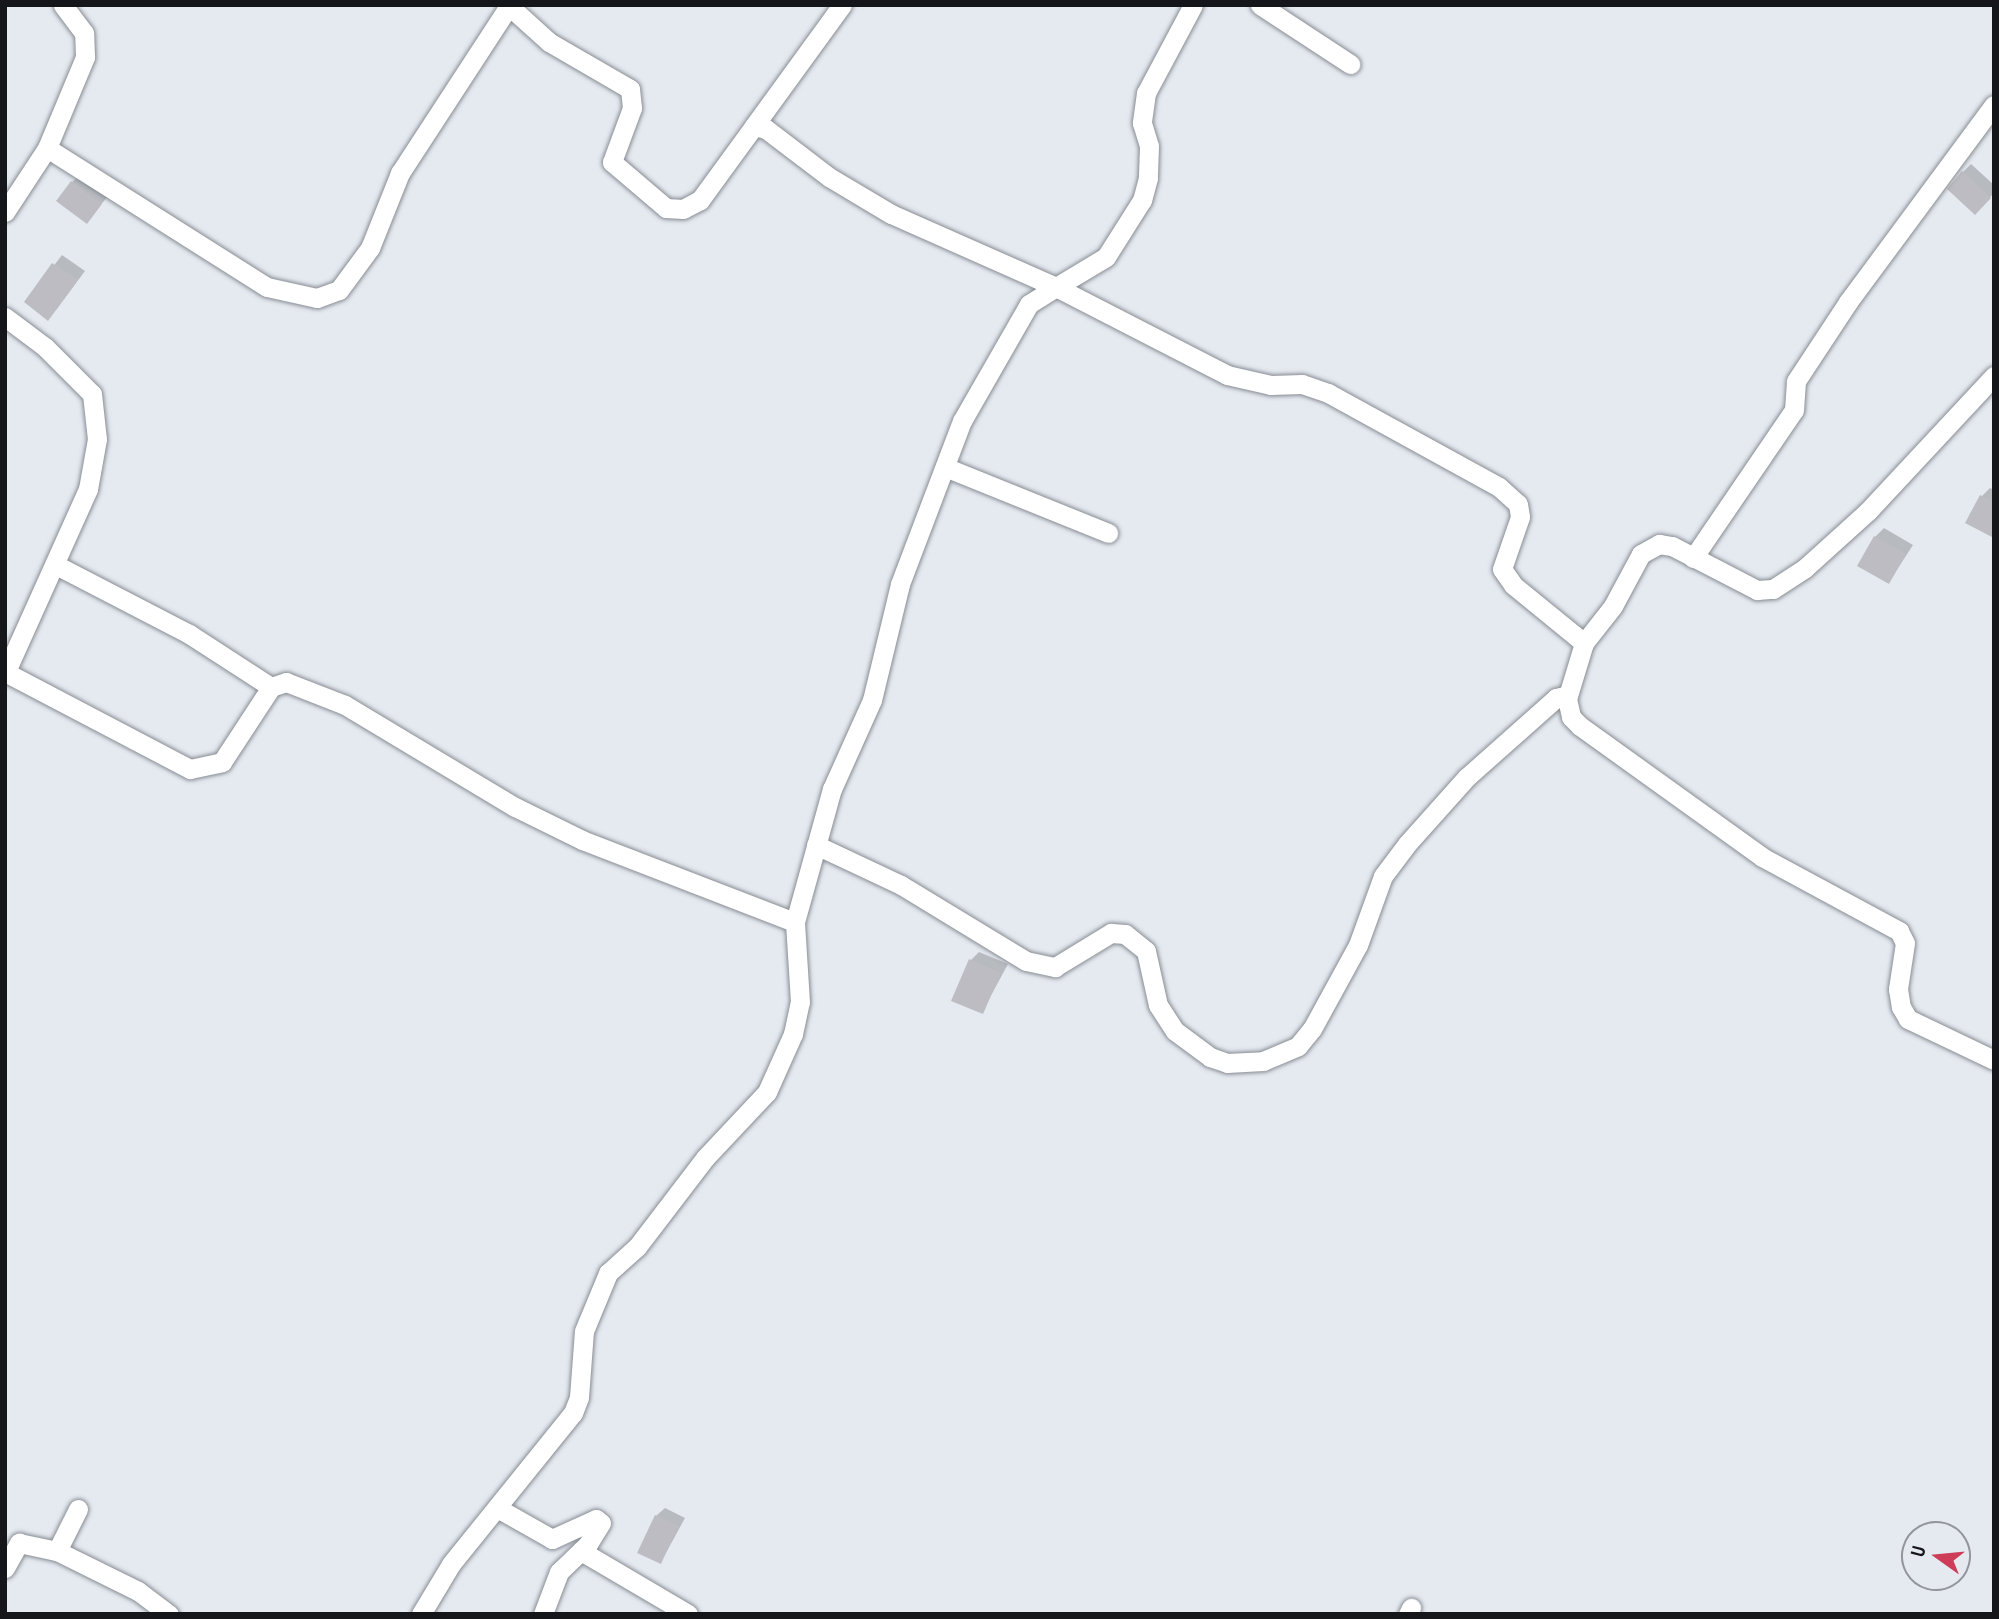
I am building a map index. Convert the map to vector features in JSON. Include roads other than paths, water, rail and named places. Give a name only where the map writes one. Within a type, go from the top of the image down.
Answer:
[{"type":"street","points":[[5,212],[47,148],[87,43],[63,5]]},
{"type":"street","points":[[47,148],[267,287],[317,298],[339,290],[370,248],[400,173],[509,5],[549,42],[630,89],[632,108],[612,162],[666,208],[683,209],[700,201],[842,5]]},
{"type":"street","points":[[421,1614],[451,1564],[499,1509],[573,1413],[579,1397],[584,1331],[608,1273],[637,1247],[705,1157],[767,1092],[793,1034],[800,1002],[795,922],[832,789],[872,700],[900,584],[962,421],[1028,304],[1106,257],[1142,200],[1148,178],[1149,146],[1142,123],[1146,93],[1194,5]]},
{"type":"street","points":[[1260,5],[1350,64]]},
{"type":"street","points":[[1693,558],[1794,410],[1792,390],[1827,333],[1994,105]]},
{"type":"street","points":[[754,126],[766,129],[829,177],[891,215],[1056,287],[1227,375],[1270,385],[1302,384],[1328,393],[1499,487],[1518,504],[1520,517],[1502,569],[1513,585],[1584,643]]},
{"type":"street","points":[[5,317],[45,347],[92,394],[97,439],[88,489],[6,673],[190,769],[222,762],[271,687],[286,682],[345,705],[537,818],[634,862],[795,922]]},
{"type":"street","points":[[1994,376],[1868,510],[1805,568],[1773,589],[1757,590],[1659,544],[1641,554],[1613,606],[1584,643],[1568,695],[1571,717],[1580,726],[1762,857],[1899,931],[1905,943],[1898,989],[1900,1007],[1908,1019],[1994,1060]]},
{"type":"street","points":[[945,467],[1108,533]]},
{"type":"street","points":[[56,565],[189,634],[271,687]]},
{"type":"street","points":[[816,845],[901,885],[1026,961],[1055,967],[1111,933],[1125,934],[1146,951],[1158,1005],[1175,1031],[1218,1060],[1263,1060],[1298,1045],[1312,1029],[1358,945],[1383,876],[1407,844],[1467,777],[1556,698],[1568,695]]},
{"type":"street","points":[[57,1551],[78,1509]]},
{"type":"street","points":[[499,1509],[552,1539],[600,1521],[599,1529],[559,1572],[543,1614]]},
{"type":"street","points":[[5,1568],[19,1543],[57,1551],[138,1591],[169,1614]]},
{"type":"street","points":[[581,1551],[688,1614]]}]
